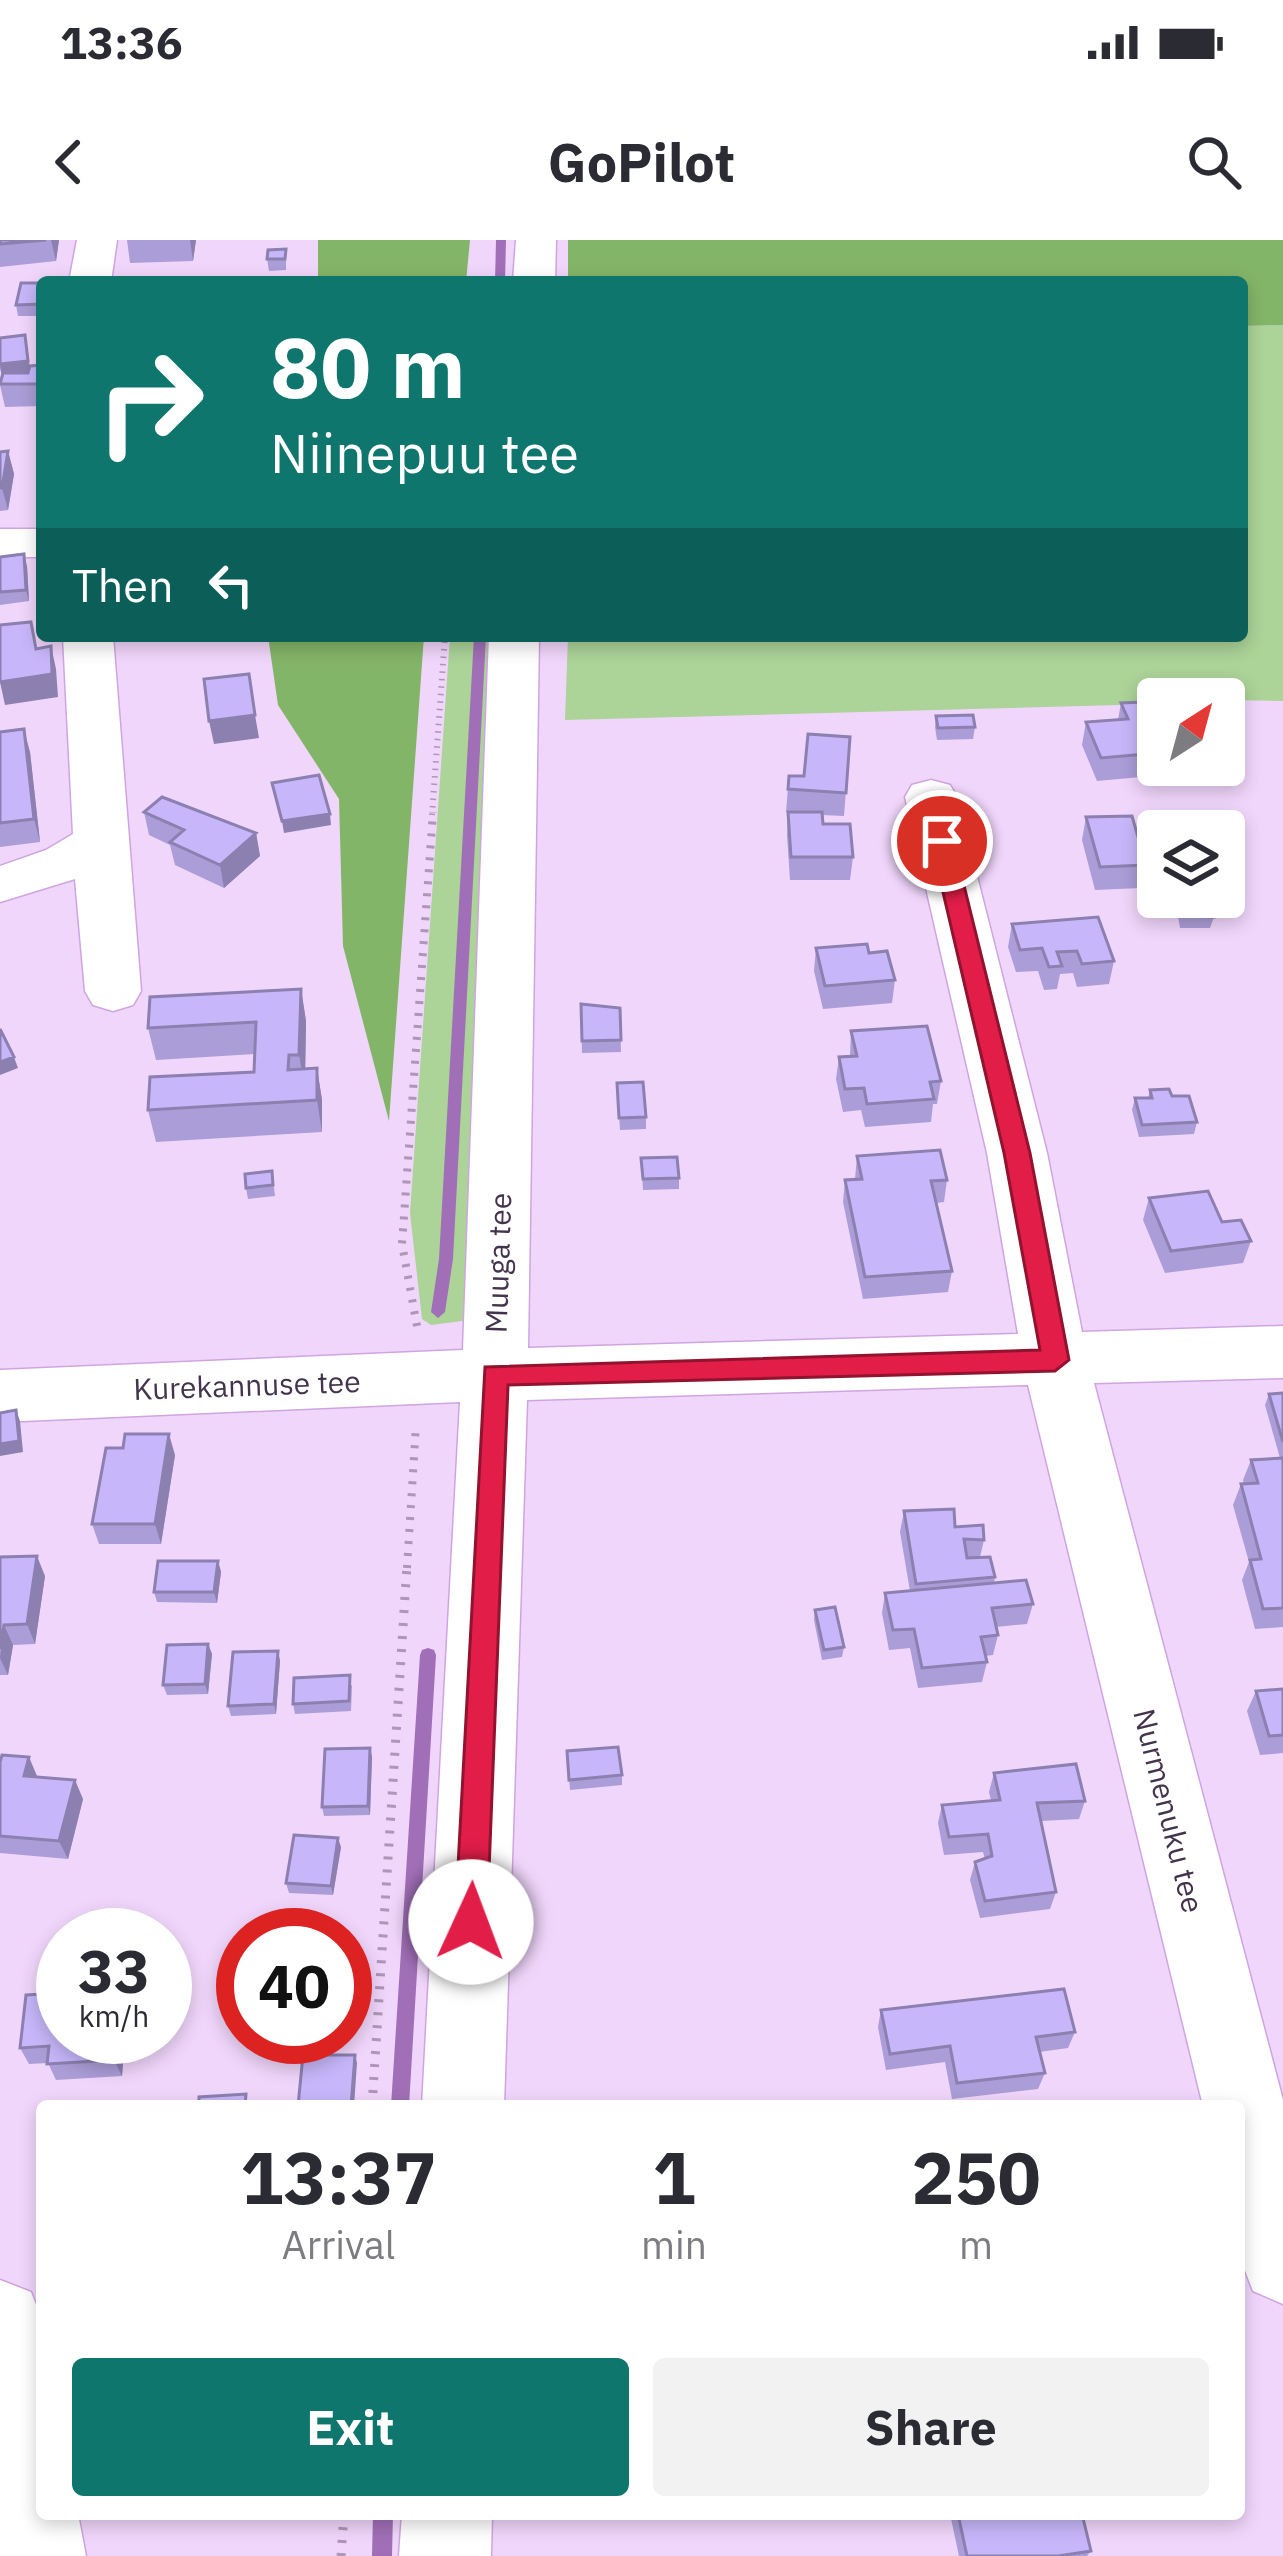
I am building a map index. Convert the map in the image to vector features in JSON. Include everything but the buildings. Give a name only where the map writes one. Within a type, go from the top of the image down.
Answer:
[{"type":"street","points":[[91,276],[97,240]]},
{"type":"street","points":[[534,276],[536,240]]},
{"type":"street","points":[[0,543],[36,543]]},
{"type":"street","points":[[88,642],[113,991]]},
{"type":"street","name":"Muuga tee","points":[[463,2100],[494,1375],[514,642]]},
{"type":"street","name":"Nurmenuku tee","points":[[931,796],[1017,1153],[1055,1360],[1260,2088],[1283,2260]]},
{"type":"street","points":[[0,884],[58,867],[99,841]]},
{"type":"street","name":"Kurekannuse tee","points":[[0,1396],[494,1375],[1283,1352]]},
{"type":"street","points":[[0,2323],[40,2556]]},
{"type":"street","points":[[445,2556],[447,2520]]},
{"type":"path","points":[[341,2556],[344,2520]]},
{"type":"green space","points":[[318,240],[470,240],[467,276],[318,276]]},
{"type":"green space","points":[[568,240],[1283,240],[1283,325],[1248,326],[1248,276],[568,276]]},
{"type":"green space","points":[[1283,325],[1283,701],[1245,700],[1245,678],[1137,678],[1137,705],[565,720],[568,642],[1248,642],[1248,326]]},
{"type":"green space","points":[[269,642],[424,642],[389,1121],[343,946],[339,799],[278,705]]},
{"type":"green space","points":[[450,642],[500,642],[470,1320],[431,1325],[422,1319],[410,1213]]},
{"type":"waterway","points":[[500,276],[501,240]]},
{"type":"waterway","points":[[438,1312],[446,1259],[480,642]]},
{"type":"waterway","points":[[400,2100],[428,1655]]},
{"type":"waterway","points":[[382,2556],[383,2520]]},
{"type":"route","points":[[471,1922],[494,1375],[1055,1360],[1017,1153],[942,841]]}]
